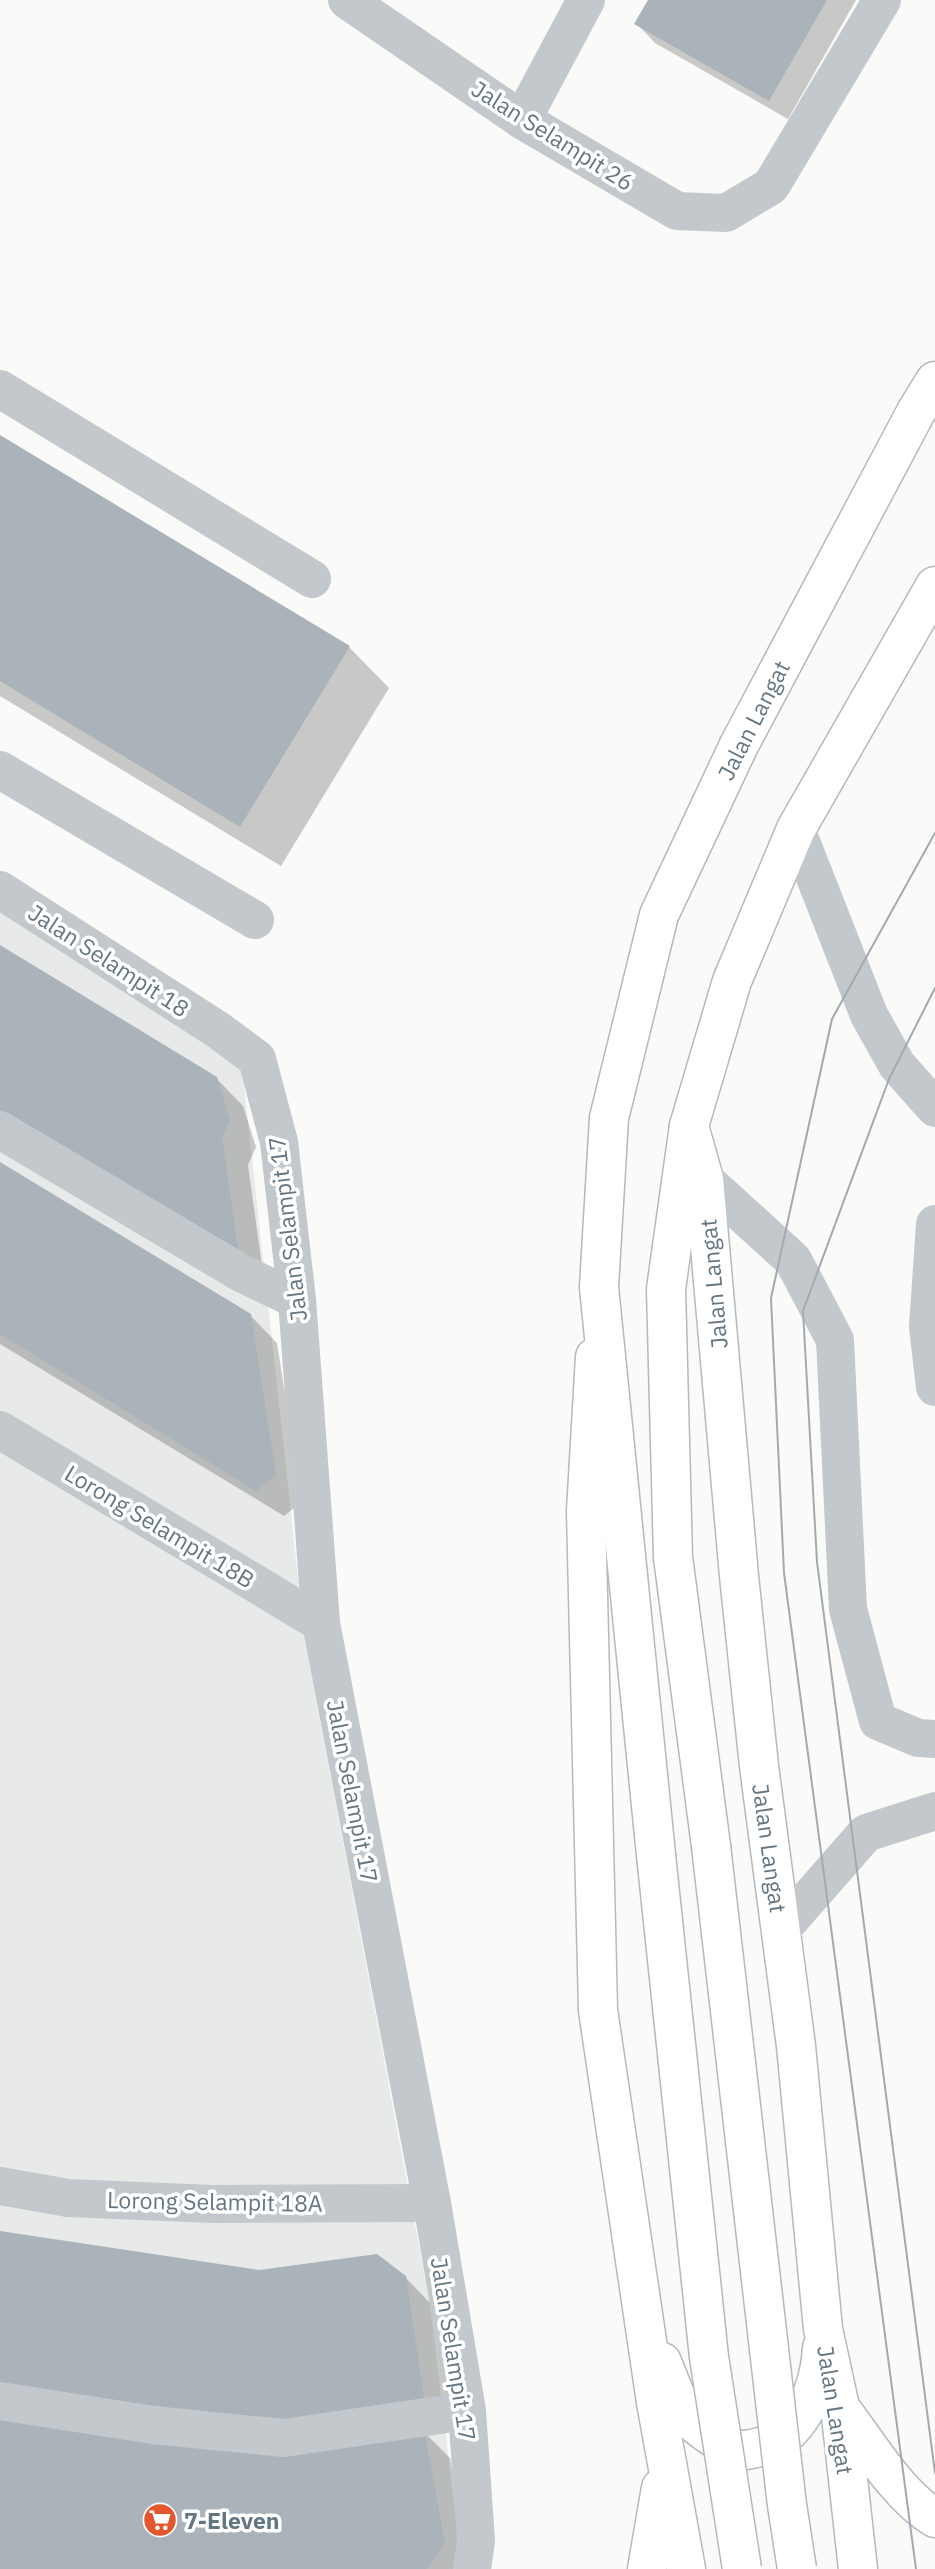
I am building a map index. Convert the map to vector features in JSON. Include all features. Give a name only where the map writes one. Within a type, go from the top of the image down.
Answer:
[{"type":"main road","name":"Jalan Langat","points":[[686,2569],[643,2318],[598,2010],[586,1511],[609,1118],[659,915],[739,745],[909,424],[935,381]]},
{"type":"main road","name":"Jalan Langat","points":[[797,2569],[787,2505],[711,1846],[673,1557],[667,1289],[689,1126],[732,981],[796,829],[935,586]]},
{"type":"main road","name":"Jalan Langat","points":[[689,1126],[704,1179],[739,1576],[759,1766],[796,2046],[823,2329],[840,2407],[858,2569]]},
{"type":"main road","name":"Jalan Langat","points":[[599,1287],[709,2357],[742,2569]]},
{"type":"main road","points":[[643,2318],[675,2393],[692,2422],[742,2451],[763,2447],[786,2436],[811,2398],[821,2372],[823,2329]]},
{"type":"main road","points":[[840,2407],[906,2494],[924,2512],[935,2518]]},
{"type":"main road","points":[[647,2569],[666,2463]]},
{"type":"street","name":"Jalan Selampit 26","points":[[347,0],[522,121],[677,211],[726,213],[771,186],[883,0]]},
{"type":"street","points":[[522,121],[586,0]]},
{"type":"street","points":[[0,389],[312,579]]},
{"type":"street","points":[[0,770],[255,920]]},
{"type":"street","points":[[796,829],[869,1015],[897,1065],[935,1108]]},
{"type":"street","name":"Jalan Selampit 18","points":[[0,890],[218,1030]]},
{"type":"street","name":"Jalan Selampit 17","points":[[218,1030],[257,1059],[279,1142],[297,1300],[321,1623],[432,2203],[467,2411],[476,2541],[472,2569]]},
{"type":"street","points":[[0,1130],[242,1273],[297,1300]]},
{"type":"street","points":[[704,1179],[793,1260],[835,1340],[848,1609],[878,1721],[918,1738],[935,1739]]},
{"type":"street","points":[[935,1224],[928,1327],[935,1387]]},
{"type":"street","name":"Lorong Selampit 18B","points":[[0,1430],[321,1623]]},
{"type":"street","points":[[781,1930],[866,1833],[935,1811]]},
{"type":"street","name":"Lorong Selampit 18A","points":[[0,2186],[68,2198],[134,2201],[214,2204],[432,2203]]},
{"type":"street","points":[[0,2402],[153,2425],[284,2438],[467,2411]]},
{"type":"shaded area","points":[[0,912],[242,1067],[305,1641],[430,2304],[461,2562],[457,2569],[0,2569]]},
{"type":"building","points":[[648,0],[827,0],[769,101],[634,24]]},
{"type":"building","points":[[0,435],[350,646],[240,827],[0,681]]},
{"type":"building","points":[[0,945],[217,1077],[230,1120],[222,1137],[240,1263],[0,1119]]},
{"type":"building","points":[[0,1162],[251,1314],[276,1475],[256,1491],[0,1334]]},
{"type":"building","points":[[0,2231],[259,2270],[377,2254],[406,2276],[424,2398],[264,2422],[0,2383]]},
{"type":"building","points":[[0,2416],[424,2429],[445,2543],[427,2569],[0,2569]]},
{"type":"tram line","points":[[916,2569],[784,1573],[771,1298],[832,1019],[935,833]]},
{"type":"tram line","points":[[935,988],[889,1079],[803,1311],[817,1562],[935,2473]]},
{"type":"place","name":"7-Eleven","points":[[160,2520]]}]
